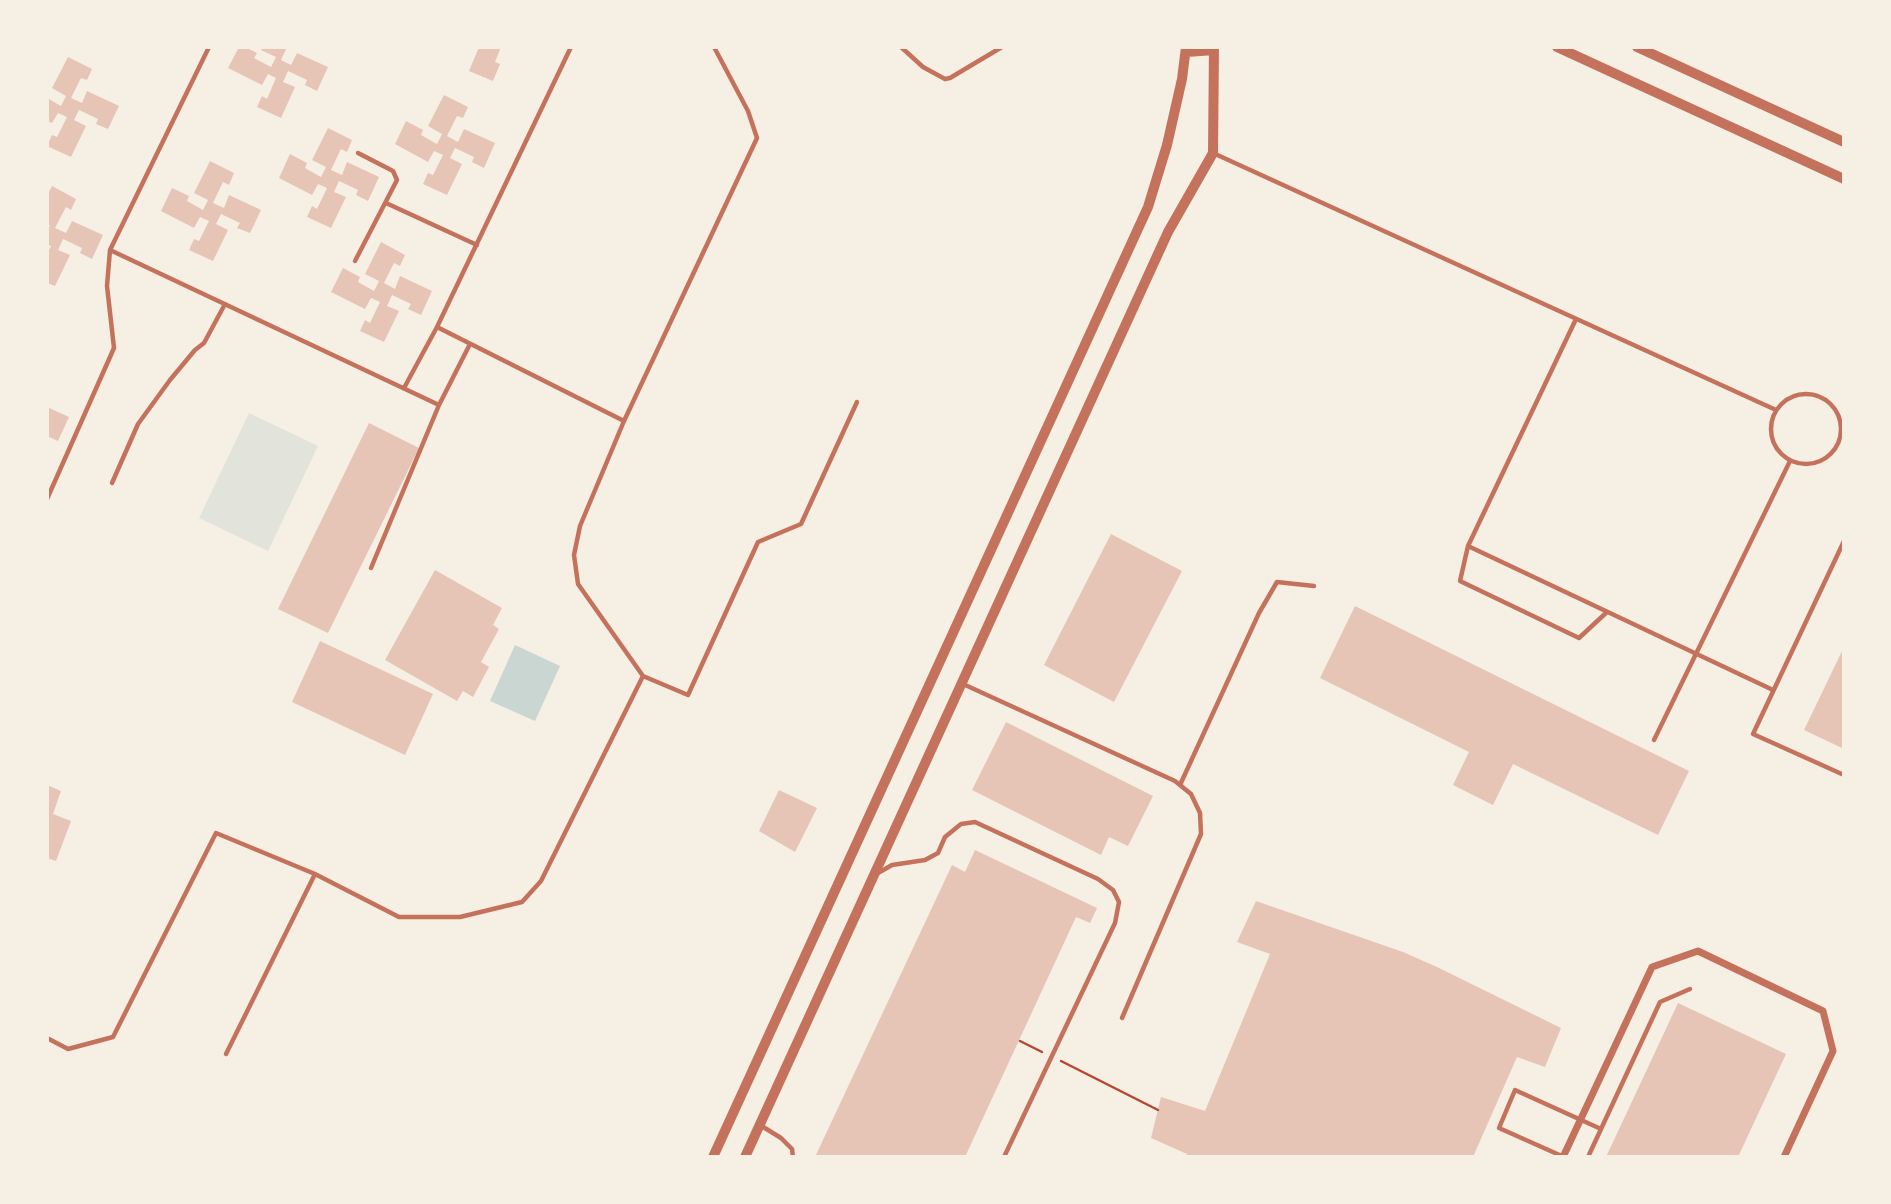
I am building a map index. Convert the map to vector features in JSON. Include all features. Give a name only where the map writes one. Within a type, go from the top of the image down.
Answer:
[{"type":"street","points":[[1557,47],[1844,179]]},
{"type":"street","points":[[1637,47],[1844,142]]},
{"type":"street","points":[[713,1157],[1148,207],[1167,145],[1186,50],[1214,49],[1213,153],[1168,232],[745,1157]]},
{"type":"street","points":[[1564,1157],[1652,967],[1698,951],[1823,1011],[1833,1051],[1784,1157]]},
{"type":"lane","points":[[47,499],[114,348],[107,286],[110,250],[209,47]]},
{"type":"lane","points":[[404,388],[477,246],[571,47]]},
{"type":"lane","points":[[714,47],[748,111],[757,138],[624,421],[580,526],[575,555],[578,584],[643,676],[688,695],[758,542],[801,524],[857,402]]},
{"type":"lane","points":[[901,47],[923,68],[945,79],[1002,47]]},
{"type":"lane","points":[[355,261],[397,180],[396,175],[358,153]]},
{"type":"lane","points":[[1213,153],[1776,410]]},
{"type":"lane","points":[[386,203],[477,246]]},
{"type":"lane","points":[[110,250],[439,405]]},
{"type":"lane","points":[[112,483],[138,424],[170,380],[204,343],[225,304]]},
{"type":"lane","points":[[1576,319],[1468,546],[1460,582],[1579,638],[1607,612]]},
{"type":"lane","points":[[437,327],[624,421]]},
{"type":"lane","points":[[371,568],[439,405],[470,344]]},
{"type":"lane","points":[[1806,394],[1828,401],[1841,421],[1841,445],[1823,461],[1813,465],[1790,461],[1774,444],[1771,433],[1776,410],[1784,401],[1794,396],[1806,394]]},
{"type":"lane","points":[[1654,740],[1790,461]]},
{"type":"lane","points":[[1844,541],[1753,734],[1844,775]]},
{"type":"lane","points":[[1468,546],[1773,690]]},
{"type":"lane","points":[[1180,785],[1259,613],[1277,582],[1314,586]]},
{"type":"lane","points":[[47,1038],[68,1049],[113,1037],[216,833],[316,874],[399,918],[460,917],[522,902],[541,881],[643,676]]},
{"type":"lane","points":[[962,684],[1155,770],[1191,794],[1200,813],[1200,834],[1122,1018]]},
{"type":"lane","points":[[874,875],[892,864],[925,860],[938,853],[945,837],[961,824],[975,822],[1098,879],[1112,890],[1119,902],[1115,923],[1004,1157]]},
{"type":"lane","points":[[226,1054],[316,874]]},
{"type":"lane","points":[[1588,1157],[1660,1002],[1690,989]]},
{"type":"lane","points":[[1564,1157],[1499,1128],[1515,1090],[1601,1129]]},
{"type":"lane","points":[[760,1125],[781,1138],[792,1149],[793,1157]]},
{"type":"path","points":[[1020,1041],[1043,1052]]},
{"type":"path","points":[[1055,1058],[1158,1110]]},
{"type":"shaded area","points":[[249,413],[318,446],[268,551],[199,518]]},
{"type":"shaded area","points":[[515,645],[560,666],[535,721],[490,701]]},
{"type":"building","points":[[239,47],[257,53],[254,58],[271,67],[276,57],[261,50],[263,47],[287,47],[281,60],[291,65],[297,53],[328,67],[317,91],[305,85],[307,80],[288,71],[283,82],[295,87],[281,118],[257,107],[262,96],[267,99],[276,78],[268,74],[262,85],[228,68]]},
{"type":"building","points":[[479,47],[501,47],[495,62],[500,64],[493,81],[469,71]]},
{"type":"building","points":[[68,57],[92,69],[87,80],[81,78],[71,98],[82,103],[87,91],[119,106],[108,129],[96,124],[98,119],[79,110],[74,120],[86,126],[71,157],[47,146],[52,135],[57,137],[67,117],[58,113],[52,123],[47,121],[47,98],[61,106],[66,96],[52,88]]},
{"type":"building","points":[[444,95],[468,107],[463,118],[457,116],[447,136],[458,142],[464,129],[495,143],[484,168],[472,162],[474,157],[455,148],[450,158],[462,164],[447,195],[423,184],[428,173],[433,175],[443,155],[434,151],[428,162],[395,144],[406,121],[423,130],[421,135],[437,144],[442,134],[428,126]]},
{"type":"building","points":[[328,128],[352,140],[347,152],[341,149],[331,170],[342,175],[347,162],[379,177],[368,201],[356,195],[358,190],[339,181],[334,192],[346,197],[331,228],[307,217],[312,206],[317,209],[327,188],[318,184],[312,195],[279,178],[290,154],[307,163],[305,168],[321,177],[326,167],[312,160]]},
{"type":"building","points":[[210,161],[234,173],[229,185],[223,182],[213,203],[224,208],[229,195],[261,210],[250,233],[237,228],[240,223],[221,214],[216,224],[228,230],[213,261],[189,250],[194,239],[199,241],[209,221],[200,217],[194,228],[161,211],[172,188],[189,196],[187,201],[203,210],[208,200],[194,193]]},
{"type":"building","points":[[52,186],[76,199],[71,210],[66,207],[55,228],[66,233],[72,221],[103,235],[92,259],[80,253],[82,248],[63,239],[58,250],[70,255],[55,286],[47,283],[47,254],[51,246],[47,244],[50,225],[47,224],[47,196]]},
{"type":"building","points":[[381,242],[405,255],[400,266],[394,263],[384,283],[395,289],[400,276],[432,291],[421,315],[408,309],[411,304],[392,295],[387,306],[399,311],[384,342],[360,331],[365,320],[370,323],[380,302],[371,298],[365,309],[331,292],[343,268],[360,277],[358,282],[374,291],[379,281],[365,274]]},
{"type":"building","points":[[47,407],[69,417],[58,441],[47,436]]},
{"type":"building","points":[[369,423],[419,448],[328,633],[278,609]]},
{"type":"building","points":[[1111,534],[1182,571],[1114,702],[1044,665]]},
{"type":"building","points":[[435,570],[502,608],[493,625],[499,629],[481,662],[489,667],[473,697],[463,691],[457,701],[385,660]]},
{"type":"building","points":[[1355,606],[1689,771],[1658,835],[1513,764],[1493,805],[1453,785],[1469,752],[1320,678]]},
{"type":"building","points":[[320,641],[433,694],[405,755],[292,702]]},
{"type":"building","points":[[1844,647],[1844,749],[1804,730]]},
{"type":"building","points":[[1006,722],[1153,796],[1128,846],[1109,837],[1101,855],[972,790]]},
{"type":"building","points":[[47,785],[61,791],[53,814],[71,821],[56,861],[47,858]]},
{"type":"building","points":[[779,790],[817,808],[795,852],[759,831]]},
{"type":"building","points":[[975,850],[1097,908],[1090,923],[1076,917],[965,1157],[815,1157],[952,865],[965,872]]},
{"type":"building","points":[[1256,901],[1403,952],[1561,1028],[1545,1067],[1517,1057],[1473,1157],[1186,1157],[1187,1154],[1151,1138],[1161,1097],[1205,1111],[1270,954],[1237,942]]},
{"type":"building","points":[[1678,1003],[1786,1054],[1738,1157],[1606,1157]]}]
